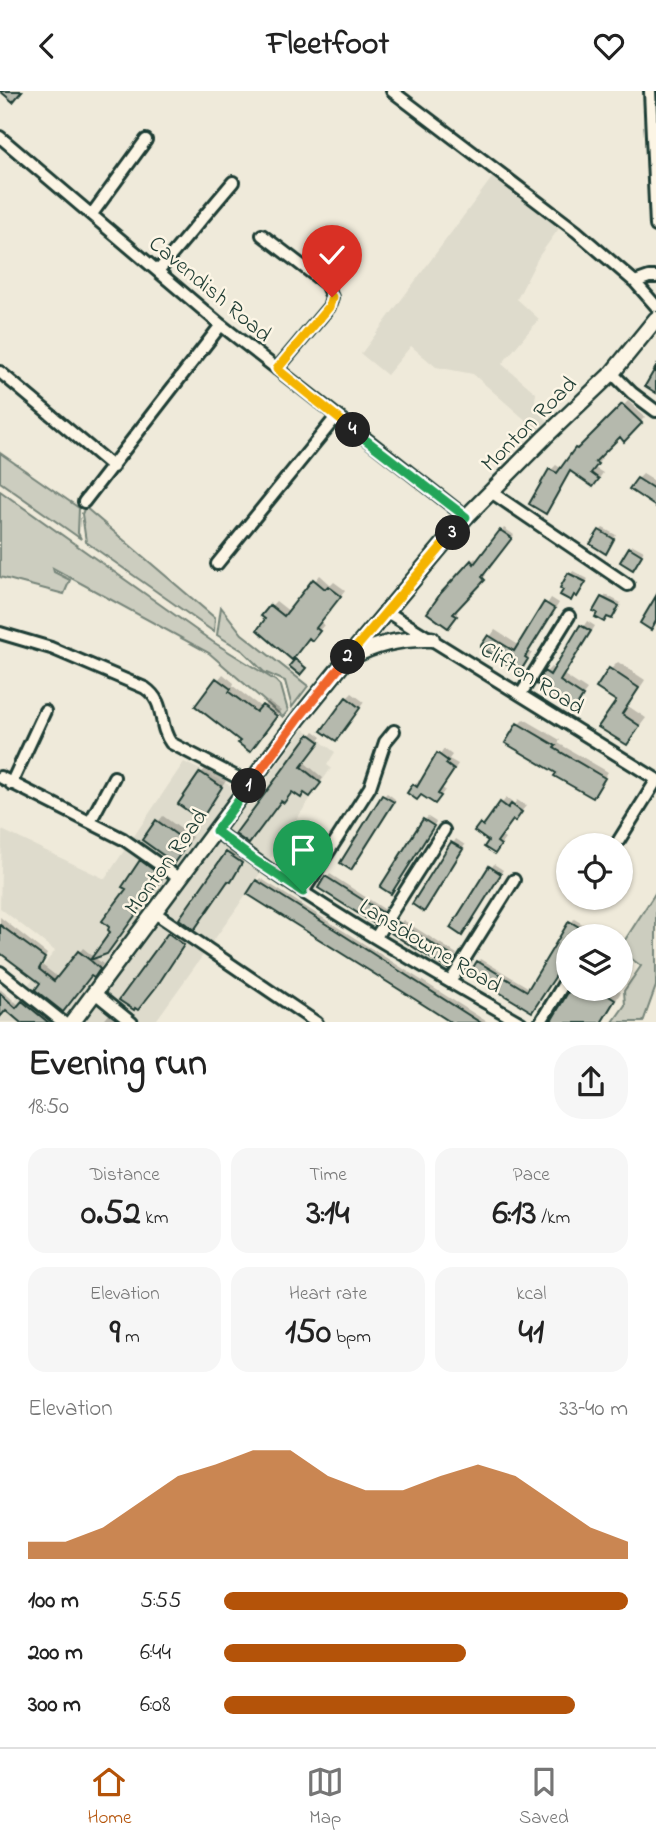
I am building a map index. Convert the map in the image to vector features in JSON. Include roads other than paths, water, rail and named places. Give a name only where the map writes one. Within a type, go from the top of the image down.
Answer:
[{"type":"main road","name":"Monton Road","points":[[73,1022],[298,719],[346,660],[466,517],[612,373],[656,320]]},
{"type":"main road","points":[[346,660],[386,643],[432,639]]},
{"type":"street","points":[[392,91],[576,231],[635,282],[656,306]]},
{"type":"street","points":[[652,94],[656,226]]},
{"type":"street","name":"Cavendish Road","points":[[0,137],[221,325],[466,517]]},
{"type":"street","points":[[92,214],[146,140]]},
{"type":"street","points":[[158,271],[233,182]]},
{"type":"street","points":[[262,235],[276,240],[326,284],[332,297],[329,307],[277,369]]},
{"type":"street","points":[[635,282],[656,277]]},
{"type":"street","points":[[84,502],[221,325]]},
{"type":"street","points":[[0,372],[113,467]]},
{"type":"street","points":[[612,373],[656,411]]},
{"type":"street","points":[[214,549],[220,560],[336,417]]},
{"type":"street","points":[[491,492],[628,585]]},
{"type":"street","name":"Clifton Road","points":[[387,612],[656,780]]},
{"type":"street","points":[[521,694],[569,616]]},
{"type":"street","points":[[0,633],[51,648],[145,688],[157,698],[166,735],[172,743],[250,785]]},
{"type":"street","points":[[11,783],[45,711]]},
{"type":"street","points":[[303,892],[370,787],[385,743],[394,731]]},
{"type":"street","points":[[0,777],[123,839],[180,879]]},
{"type":"street","points":[[90,822],[114,777]]},
{"type":"street","points":[[623,833],[656,780]]},
{"type":"street","points":[[376,937],[444,830]]},
{"type":"street","name":"Lansdowne Road","points":[[216,831],[303,892],[519,1022]]},
{"type":"street","points":[[450,982],[514,880]]},
{"type":"street","points":[[155,913],[316,1022]]},
{"type":"street","points":[[0,972],[63,1022]]},
{"type":"street","points":[[95,993],[131,1022]]},
{"type":"street","points":[[541,1022],[556,997]]}]
